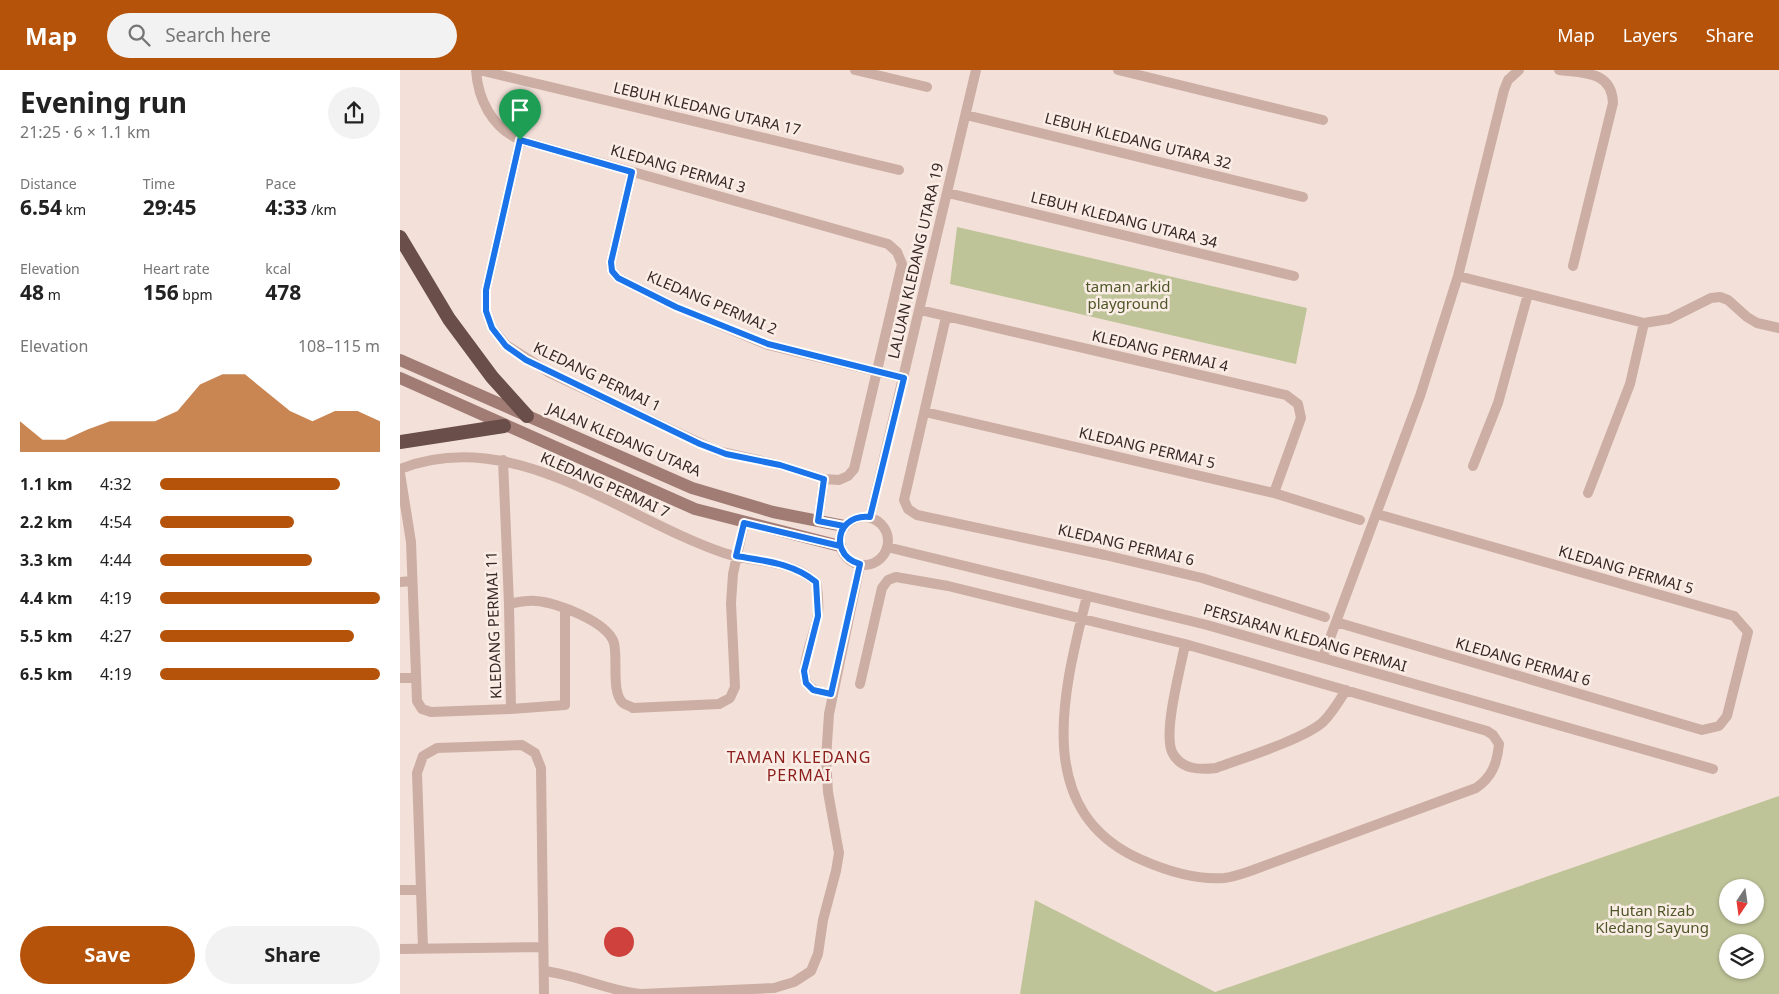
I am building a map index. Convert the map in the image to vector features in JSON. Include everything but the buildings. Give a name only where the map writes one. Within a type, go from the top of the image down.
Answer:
[{"type":"highway","points":[[400,236],[449,319],[492,377],[527,416]]},
{"type":"highway","points":[[400,442],[504,426]]},
{"type":"main road","name":"JALAN KLEDANG UTARA","points":[[400,360],[692,488],[735,502],[844,526]]},
{"type":"main road","points":[[400,378],[504,426],[694,509],[840,546]]},
{"type":"street","name":"KLEDANG PERMAI 3","points":[[477,70],[477,88],[488,111],[507,134],[520,140],[888,244],[897,252],[902,264],[877,372]]},
{"type":"street","name":"LEBUH KLEDANG UTARA 17","points":[[477,70],[899,170]]},
{"type":"street","points":[[855,70],[927,86]]},
{"type":"street","name":"LALUAN KLEDANG UTARA 19","points":[[870,517],[976,70]]},
{"type":"street","points":[[1118,70],[1323,120]]},
{"type":"street","points":[[1323,657],[1420,396],[1458,276],[1504,90],[1508,80],[1519,70]]},
{"type":"street","points":[[1559,70],[1590,74],[1600,78],[1608,84],[1613,93],[1613,103],[1573,266]]},
{"type":"street","name":"LEBUH KLEDANG UTARA 32","points":[[966,115],[1303,197]]},
{"type":"street","name":"KLEDANG PERMAI 1","points":[[520,140],[486,290],[486,311],[492,328],[506,346],[550,373],[700,444],[726,454],[780,465],[824,479]]},
{"type":"street","name":"KLEDANG PERMAI 2","points":[[632,172],[611,262],[612,271],[618,278],[676,307],[768,344],[904,378]]},
{"type":"street","name":"LEBUH KLEDANG UTARA 34","points":[[948,193],[1294,276]]},
{"type":"street","points":[[1458,276],[1644,323],[1669,319],[1712,298],[1720,297],[1728,300],[1746,317],[1757,323],[1779,328]]},
{"type":"street","points":[[1473,466],[1498,404],[1528,294]]},
{"type":"street","name":"KLEDANG PERMAI 4","points":[[920,310],[1286,395],[1298,404],[1301,418],[1274,493]]},
{"type":"street","points":[[925,412],[946,317]]},
{"type":"street","points":[[1588,493],[1630,384],[1644,323]]},
{"type":"street","points":[[818,521],[824,479],[839,480],[848,476],[854,468],[877,372]]},
{"type":"street","name":"KLEDANG PERMAI 5","points":[[925,412],[1274,493],[1360,520]]},
{"type":"street","name":"KLEDANG PERMAI 6","points":[[925,412],[904,500],[908,509],[917,515],[1105,555],[1202,578],[1325,617]]},
{"type":"street","name":"KLEDANG PERMAI 7","points":[[400,469],[429,460],[453,457],[503,460],[549,474],[700,543],[736,556],[784,564],[803,572],[816,582],[818,616],[804,671],[806,683],[813,690],[831,694]]},
{"type":"street","name":"KLEDANG PERMAI 11","points":[[415,678],[417,701],[422,708],[431,712],[511,709],[510,604],[503,460]]},
{"type":"street","points":[[400,474],[411,542],[415,678],[400,678]]},
{"type":"street","name":"KLEDANG PERMAI 5","points":[[1377,514],[1734,616],[1748,632],[1743,660],[1727,716],[1719,726],[1702,730]]},
{"type":"street","points":[[870,517],[885,529],[887,548],[884,554],[874,562],[860,564],[847,558],[840,546],[844,526],[856,518],[870,517]]},
{"type":"street","points":[[510,604],[537,601],[565,608],[582,615],[606,631],[614,642],[617,693],[622,703],[633,708],[719,704],[730,698],[735,687],[731,604],[736,556],[744,523]]},
{"type":"street","name":"PERSIARAN KLEDANG PERMAI","points":[[887,548],[1087,596],[1323,657],[1713,769]]},
{"type":"street","points":[[544,970],[582,978],[621,992],[642,994],[774,988],[794,982],[811,971],[818,954],[839,852],[828,792],[826,767],[831,694],[860,564]]},
{"type":"street","points":[[860,684],[882,588],[888,580],[896,577],[948,586],[1082,620],[1185,644],[1487,731],[1494,735],[1499,744],[1494,770],[1487,780],[1476,788],[1253,870],[1224,878],[1165,870],[1135,857],[1103,837],[1079,808],[1068,779],[1064,716],[1082,620],[1087,596]]},
{"type":"street","points":[[400,582],[412,581]]},
{"type":"street","points":[[511,709],[565,705],[565,608]]},
{"type":"street","name":"KLEDANG PERMAI 6","points":[[1336,622],[1702,730]]},
{"type":"street","points":[[1185,644],[1170,735],[1172,752],[1190,768],[1202,770],[1216,768],[1304,734],[1322,723],[1334,710],[1346,690]]},
{"type":"street","points":[[423,948],[417,773],[423,756],[437,748],[522,745],[535,753],[541,768],[544,994]]},
{"type":"street","points":[[400,890],[421,890]]},
{"type":"street","points":[[400,949],[543,948]]},
{"type":"green space","name":"taman arkid playground","points":[[957,227],[1307,308],[1296,364],[950,284]]},
{"type":"green space","name":"Hutan Rizab Kledang Sayung","points":[[1779,796],[1779,994],[1020,994],[1035,900],[1215,992]]},
{"type":"district","name":"TAMAN KLEDANG PERMAI","points":[[799,766]]},
{"type":"route","points":[[520,140],[486,290],[486,311],[492,328],[506,346],[526,360],[700,444],[726,454],[780,465],[824,479],[818,521],[844,526],[841,532],[840,546],[847,558],[860,564],[831,694],[813,690],[806,683],[804,671],[818,616],[816,582],[803,572],[784,564],[736,556],[744,523],[840,546],[840,539],[841,532],[849,521],[863,516],[870,517],[904,378],[768,344],[676,307],[618,278],[612,271],[611,262],[632,172],[520,140]]}]
